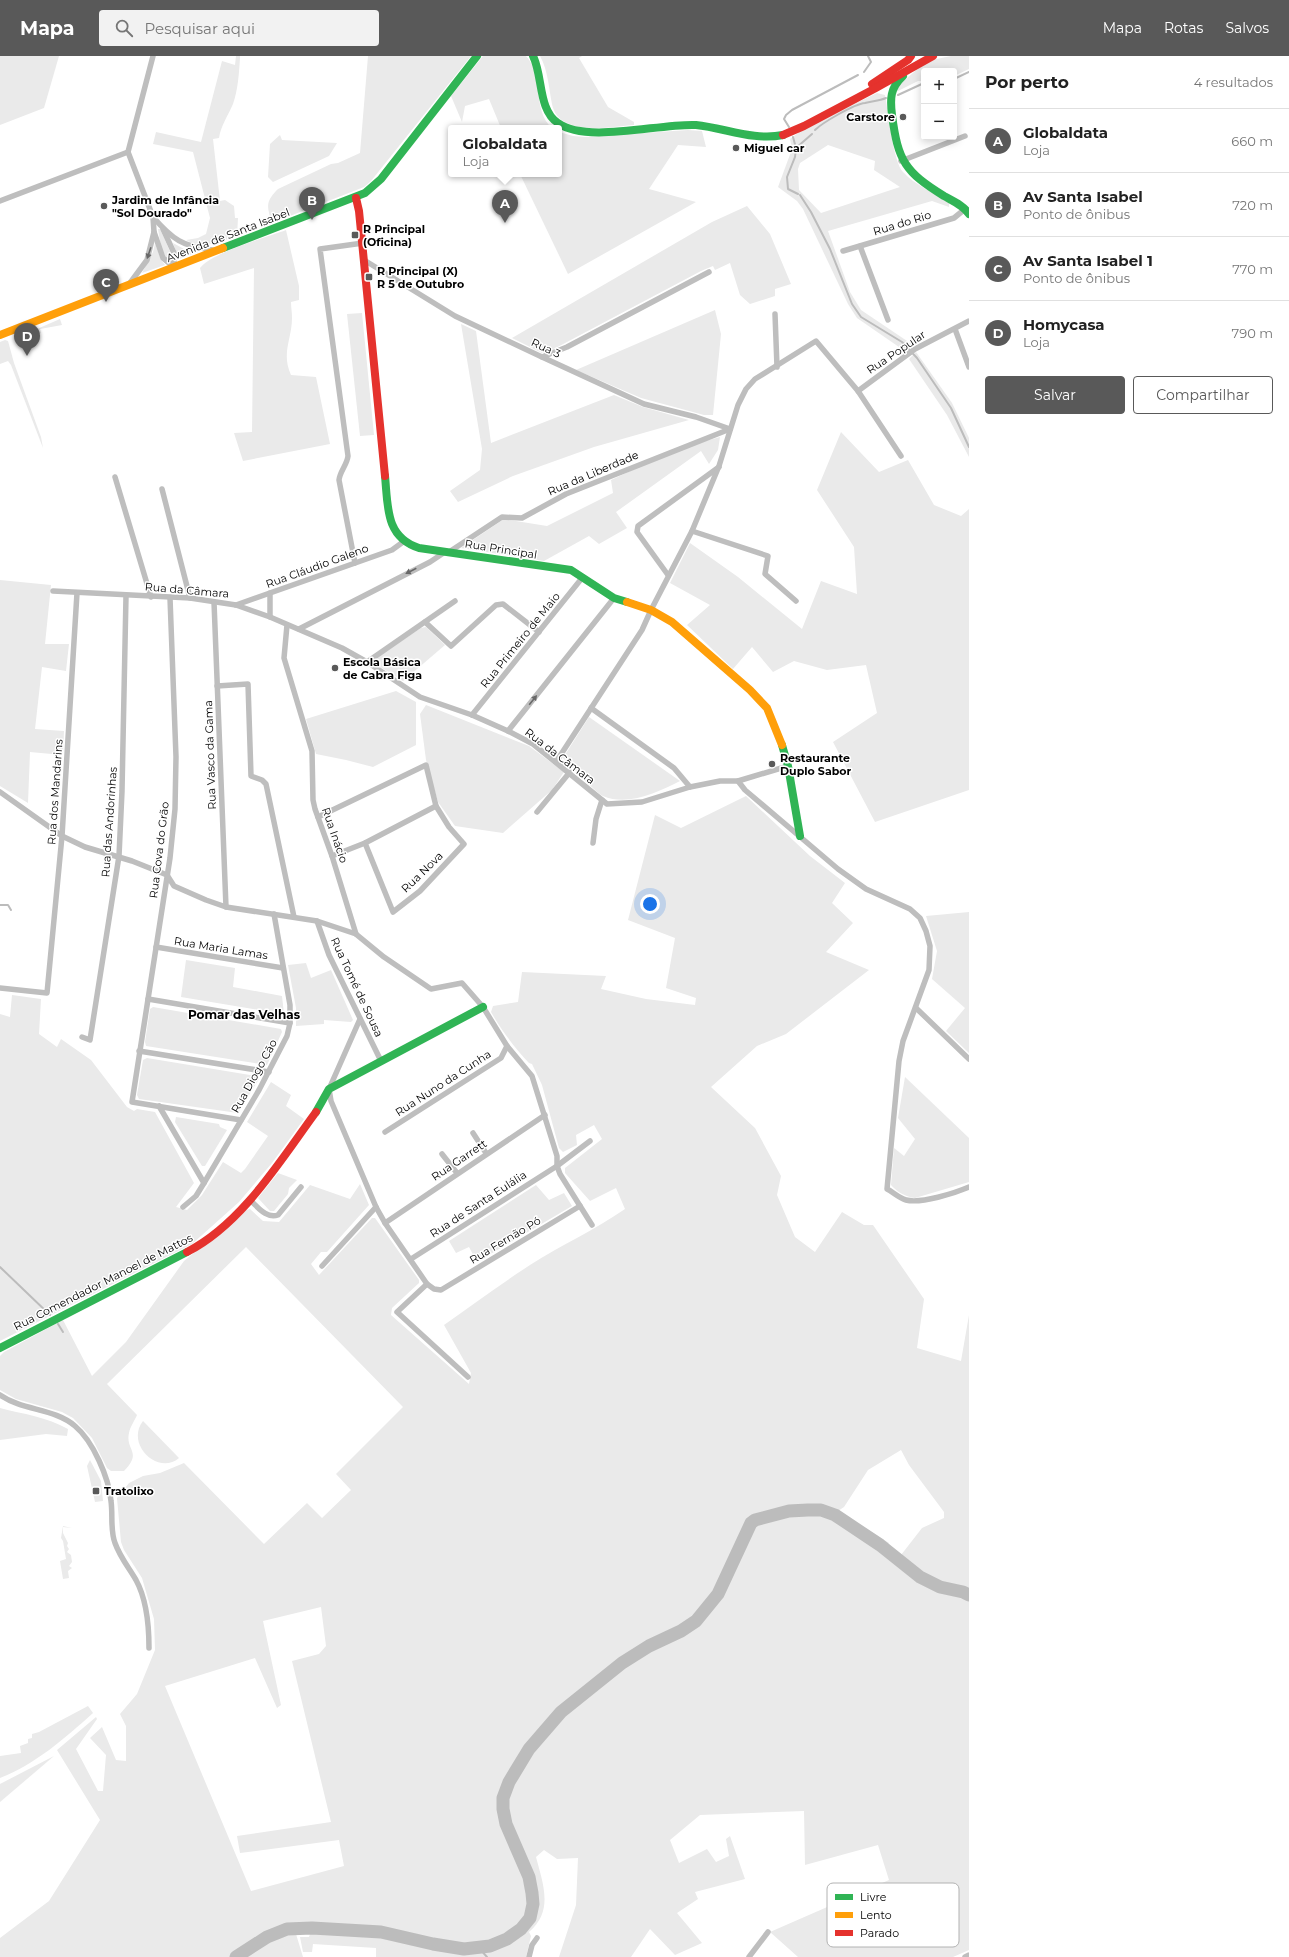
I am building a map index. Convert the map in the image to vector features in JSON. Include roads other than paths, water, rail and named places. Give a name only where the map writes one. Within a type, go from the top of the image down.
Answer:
[{"type":"street","points":[[153,56],[128,152],[153,217],[154,232],[163,258],[174,268]]},
{"type":"street","name":"Avenida de Santa Isabel","points":[[0,335],[356,198],[373,187],[381,179],[477,56]]},
{"type":"street","points":[[533,56],[540,70],[548,111],[559,125]]},
{"type":"street","points":[[832,111],[910,61],[933,56]]},
{"type":"street","points":[[910,61],[889,76],[887,82],[891,100],[896,144],[901,161],[910,173],[923,183],[968,212]]},
{"type":"street","points":[[891,100],[891,90],[910,61]]},
{"type":"street","points":[[562,126],[571,130],[586,132],[693,125],[771,137],[794,130],[887,82]]},
{"type":"street","points":[[873,90],[886,91],[891,100]]},
{"type":"street","points":[[901,161],[965,136]]},
{"type":"street","points":[[0,201],[128,152]]},
{"type":"street","points":[[356,198],[359,211],[390,521],[403,542]]},
{"type":"street","name":"Rua do Rio","points":[[843,251],[954,218],[968,212]]},
{"type":"street","points":[[153,217],[170,236],[185,245],[217,251]]},
{"type":"street","points":[[163,229],[174,253],[174,268]]},
{"type":"street","points":[[130,284],[147,260],[154,232]]},
{"type":"street","points":[[355,563],[340,480],[340,475],[348,461],[348,456],[320,249],[362,243]]},
{"type":"street","points":[[860,246],[888,320]]},
{"type":"street","name":"Rua 3","points":[[364,260],[455,316],[542,357],[644,404],[696,417],[730,429]]},
{"type":"street","points":[[542,357],[567,346],[709,272]]},
{"type":"street","points":[[775,314],[777,367]]},
{"type":"street","name":"Rua Popular","points":[[858,391],[915,349],[969,321]]},
{"type":"street","points":[[955,328],[969,366]]},
{"type":"street","points":[[556,762],[642,630],[668,575],[692,531],[719,466],[738,404],[746,389],[755,379],[777,367],[816,341],[858,391],[901,456]]},
{"type":"street","name":"Rua da Liberdade","points":[[299,629],[430,562],[502,517],[522,518],[566,494],[730,429]]},
{"type":"street","points":[[668,575],[637,532],[638,526],[719,466]]},
{"type":"street","points":[[115,477],[151,597]]},
{"type":"street","points":[[162,489],[190,598]]},
{"type":"street","points":[[692,531],[768,556],[765,574],[796,601]]},
{"type":"street","name":"Rua Cláudio Galeno","points":[[236,605],[392,550],[403,542]]},
{"type":"street","name":"Rua Principal","points":[[403,542],[419,548],[571,570],[614,598],[651,610],[672,622],[750,690],[767,708],[781,740],[788,766],[800,836]]},
{"type":"street","name":"Rua Primeiro de Maio","points":[[472,714],[582,578]]},
{"type":"street","name":"Rua da Câmara","points":[[53,591],[126,596],[190,598],[236,605],[270,617],[299,629],[367,662],[420,697],[472,714],[533,744],[570,772],[602,800]]},
{"type":"street","name":"Rua dos Mandarins","points":[[0,988],[47,993],[62,836],[77,593]]},
{"type":"street","points":[[270,593],[270,617]]},
{"type":"street","name":"Rua das Andorinhas","points":[[82,1037],[90,1040],[119,856],[122,791],[126,596]]},
{"type":"street","name":"Rua Cova do Grão","points":[[159,1106],[132,1102],[167,875],[175,810],[176,757],[170,598]]},
{"type":"street","points":[[508,731],[614,598]]},
{"type":"street","points":[[367,662],[455,601]]},
{"type":"street","name":"Rua Vasco da Gama","points":[[214,602],[226,907]]},
{"type":"street","points":[[425,622],[451,646],[496,605],[503,604],[539,632]]},
{"type":"street","name":"Rua Inácio","points":[[287,625],[284,658],[312,751],[314,800],[318,817],[332,856],[356,934]]},
{"type":"street","points":[[217,686],[248,684],[252,776],[262,780],[266,784],[294,917]]},
{"type":"street","points":[[591,708],[674,768],[690,787]]},
{"type":"street","points":[[318,817],[426,765],[436,806],[365,843],[332,856]]},
{"type":"street","points":[[593,843],[596,819],[602,800],[607,804],[642,802],[690,787],[720,781],[738,780],[788,766]]},
{"type":"street","points":[[537,812],[570,772]]},
{"type":"street","points":[[738,780],[745,790],[838,869],[866,889],[910,909],[920,918],[929,939],[931,958],[930,970],[903,1040],[899,1061],[887,1189],[903,1200],[909,1201],[931,1198],[969,1187]]},
{"type":"street","points":[[0,792],[62,836],[85,847],[119,856],[167,875],[174,886],[226,907],[317,921],[356,934],[384,957],[431,989],[462,983],[483,1007],[507,1046],[532,1076],[558,1156],[557,1166],[560,1174],[592,1225]]},
{"type":"street","name":"Rua Nova","points":[[365,843],[393,912],[420,891],[464,844],[449,827],[436,806]]},
{"type":"street","name":"Rua Diogo Cão","points":[[183,1207],[196,1196],[204,1183],[269,1072],[287,1036],[290,1023],[290,1005],[274,914]]},
{"type":"street","name":"Rua Tomé de Sousa","points":[[317,921],[329,955],[381,1061]]},
{"type":"street","name":"Rua Maria Lamas","points":[[156,947],[283,968]]},
{"type":"street","points":[[148,999],[290,1023]]},
{"type":"street","points":[[329,1089],[483,1007]]},
{"type":"street","points":[[916,1008],[969,1059]]},
{"type":"street","points":[[360,1019],[329,1089],[331,1101],[376,1207],[385,1223],[427,1284],[397,1312],[468,1377]]},
{"type":"street","name":"Rua Nuno da Cunha","points":[[385,1132],[501,1058],[507,1046]]},
{"type":"street","points":[[139,1051],[269,1072]]},
{"type":"street","name":"Rua Comendador Manoel de Mattos","points":[[0,1348],[191,1250],[225,1225],[250,1200],[317,1110],[329,1089]]},
{"type":"street","points":[[159,1106],[241,1120]]},
{"type":"street","points":[[159,1106],[204,1183]]},
{"type":"street","name":"Rua Garrett","points":[[385,1223],[486,1153],[545,1115]]},
{"type":"street","points":[[473,1133],[486,1153]]},
{"type":"street","name":"Rua de Santa Eulália","points":[[411,1259],[557,1166],[590,1141]]},
{"type":"street","points":[[442,1154],[457,1173]]},
{"type":"street","points":[[250,1200],[268,1216],[273,1217],[278,1215],[301,1187]]},
{"type":"street","name":"Rua Fernão Pó","points":[[427,1284],[434,1289],[441,1290],[580,1206]]},
{"type":"street","points":[[322,1266],[376,1207]]},
{"type":"street","points":[[0,1395],[23,1407],[64,1419],[76,1427],[98,1460],[108,1482],[114,1542],[140,1591],[147,1618],[149,1648]]},
{"type":"street","points":[[749,1957],[755,1952],[768,1932]]},
{"type":"street","points":[[529,1957],[532,1945],[537,1938]]},
{"type":"street","points":[[965,1957],[969,1955]]},
{"type":"waterway","points":[[864,72],[871,62],[868,56]]},
{"type":"waterway","points":[[957,78],[969,72]]},
{"type":"waterway","points":[[789,127],[784,119],[792,110],[858,75]]},
{"type":"waterway","points":[[898,95],[921,84]]},
{"type":"waterway","points":[[815,130],[846,110],[860,104],[886,98]]},
{"type":"waterway","points":[[798,194],[788,189],[787,177],[795,157],[796,148],[812,134]]},
{"type":"waterway","points":[[793,137],[796,148]]},
{"type":"waterway","points":[[800,195],[811,212],[830,249],[852,304],[861,317],[902,342],[917,358],[951,408],[969,447]]},
{"type":"waterway","points":[[0,905],[8,905],[11,910]]},
{"type":"waterway","points":[[0,1267],[50,1315]]},
{"type":"waterway","points":[[58,1324],[63,1332]]},
{"type":"waterway","points":[[236,1957],[267,1937],[287,1929],[312,1928],[381,1932],[433,1944],[464,1949],[490,1946],[507,1939],[521,1929],[530,1918],[533,1904],[529,1877],[506,1824],[503,1809],[503,1798],[509,1782],[529,1749],[561,1712],[622,1663],[649,1646],[681,1631],[696,1621],[718,1594],[751,1523],[755,1520],[789,1511],[821,1510],[835,1515],[880,1545],[920,1577],[940,1587],[963,1592],[969,1595]]},
{"type":"waterway","points":[[479,1948],[487,1957]]},
{"type":"place","name":"Carstore","points":[[903,117]]},
{"type":"place","name":"Miguel car","points":[[736,148]]},
{"type":"place","name":"Jardim de Infância \"Sol Dourado\"","points":[[104,206]]},
{"type":"place","name":"Av Santa Isabel","points":[[312,220]]},
{"type":"place","name":"Globaldata","points":[[505,223]]},
{"type":"place","name":"R Principal (Oficina)","points":[[355,235]]},
{"type":"place","name":"R Principal (X) R 5 de Outubro","points":[[369,277]]},
{"type":"place","name":"Av Santa Isabel 1","points":[[106,302]]},
{"type":"place","name":"Homycasa","points":[[27,356]]},
{"type":"place","name":"Escola Básica de Cabra Figa","points":[[335,668]]},
{"type":"place","name":"Restaurante Duplo Sabor","points":[[772,764]]},
{"type":"place","name":"Tratolixo","points":[[96,1491]]},
{"type":"district","name":"Pomar das Velhas","points":[[244,1015]]}]
